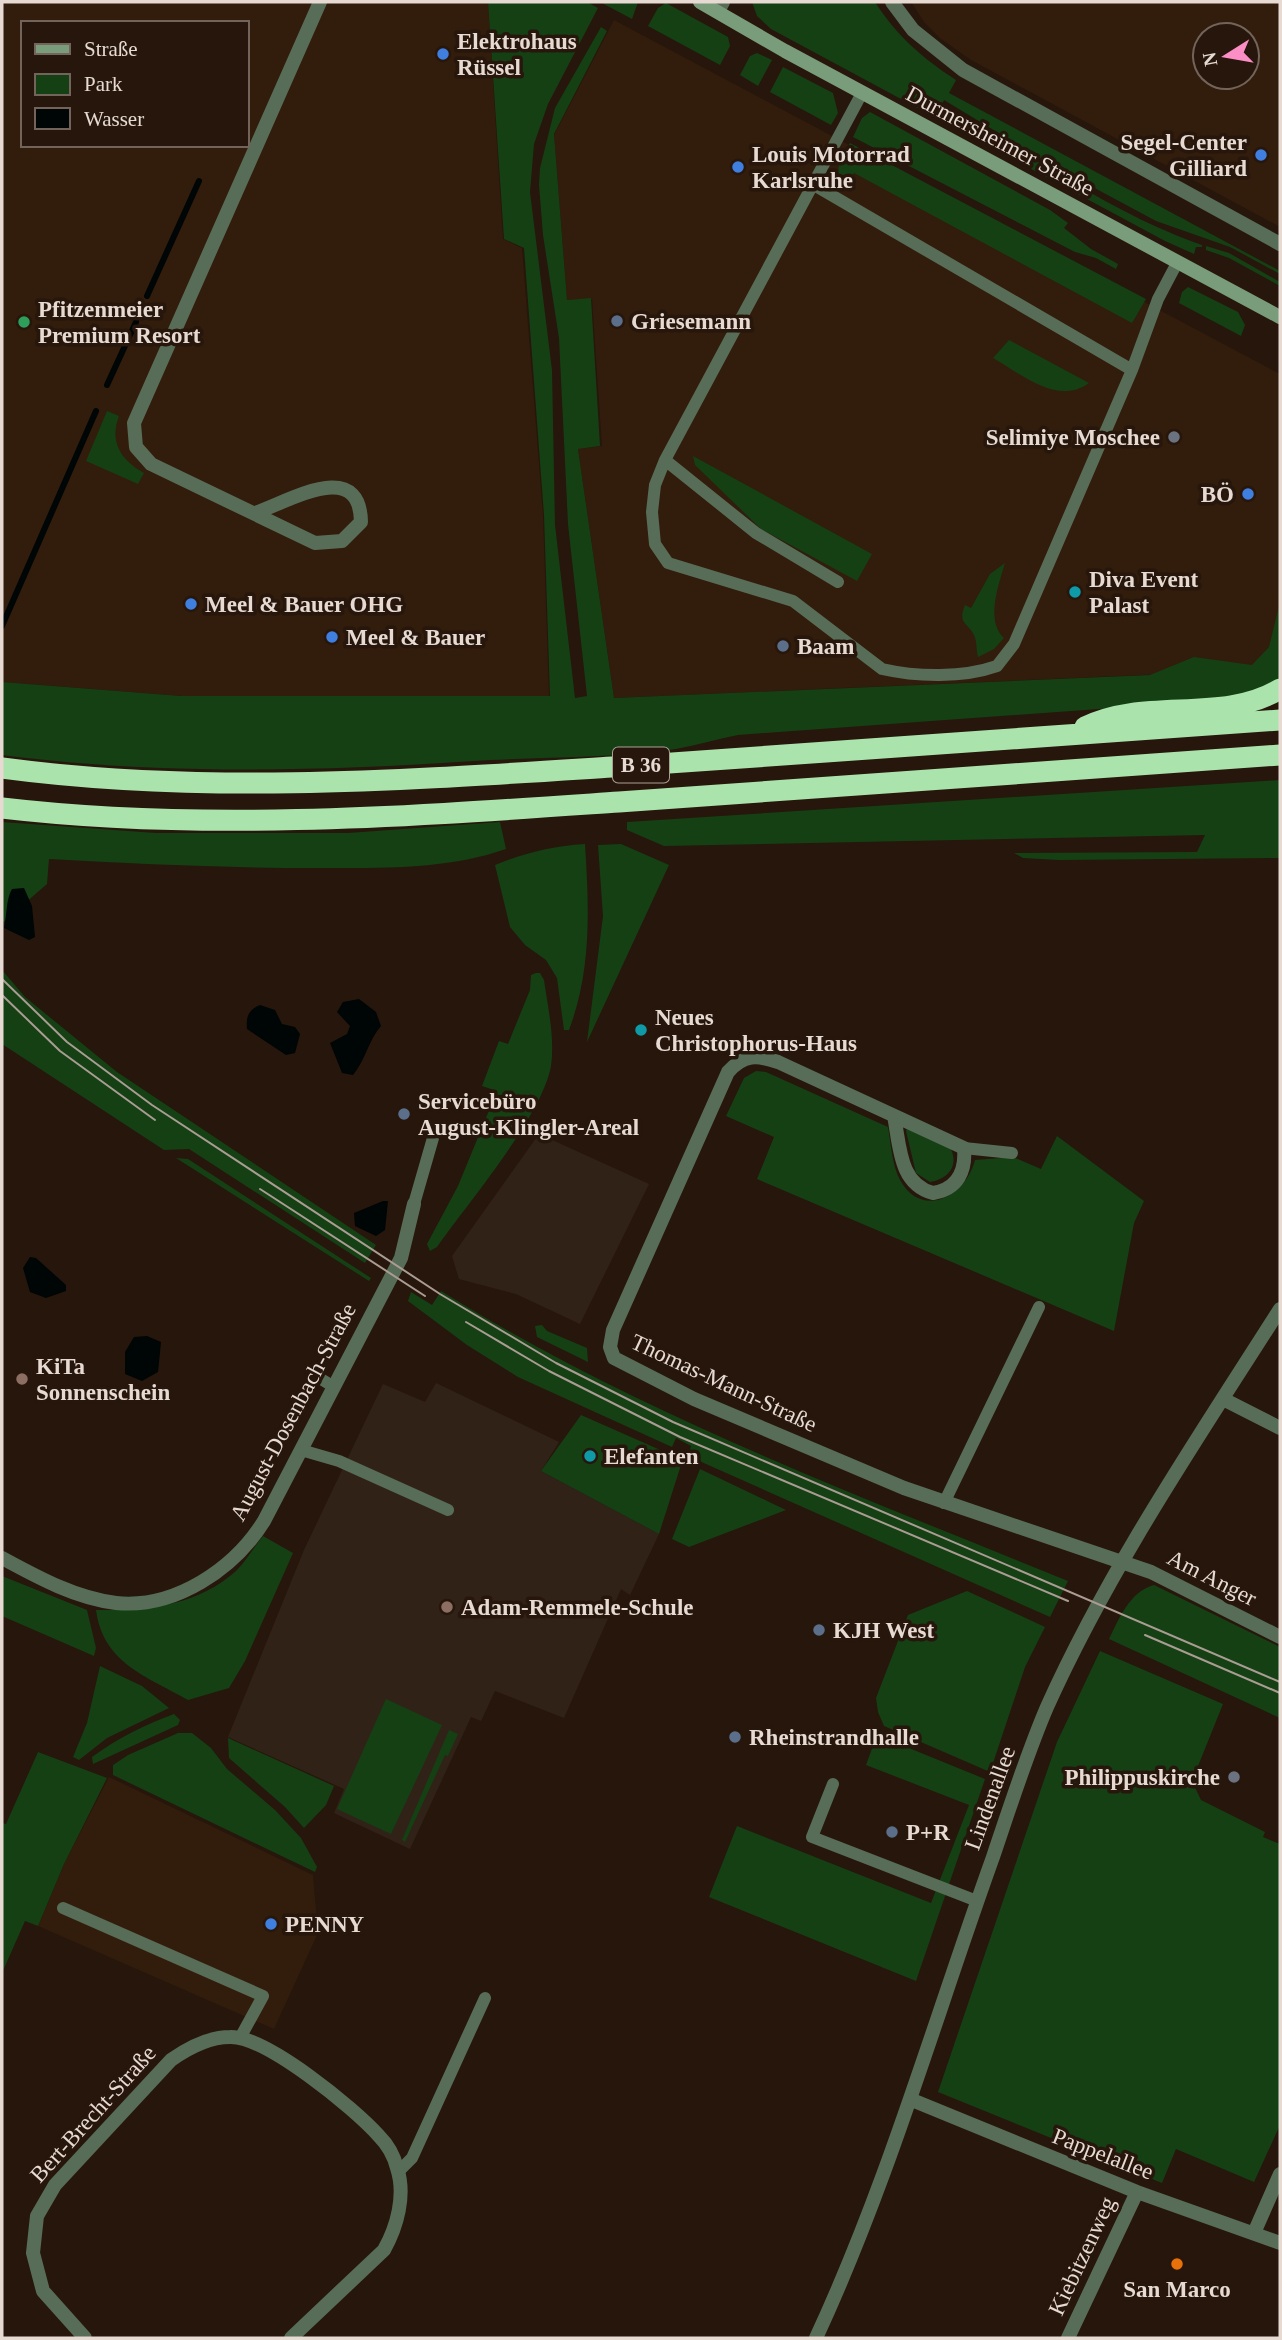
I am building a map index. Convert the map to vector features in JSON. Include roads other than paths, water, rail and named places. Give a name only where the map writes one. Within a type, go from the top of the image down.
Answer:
[{"type":"highway","points":[[1069,735],[1096,722],[1125,713],[1241,705],[1264,699],[1280,689]]},
{"type":"highway","name":"B 36","points":[[2,768],[158,782],[339,782],[1280,720]]},
{"type":"highway","name":"B 36","points":[[2,808],[157,820],[334,818],[519,809],[1280,755]]},
{"type":"street","points":[[255,513],[325,487],[339,487],[356,498],[361,508],[361,522],[342,541],[328,544],[315,542],[151,464],[136,447],[134,423],[320,2]]},
{"type":"street","name":"Durmersheimer Straße","points":[[700,2],[720,7],[863,93],[1280,317]]},
{"type":"street","name":"Durmersheimer Straße","points":[[892,2],[913,30],[963,70],[1280,244]]},
{"type":"street","name":"Thomas-Mann-Straße","points":[[964,1148],[819,1079],[761,1056],[744,1058],[728,1072],[613,1330],[610,1348],[618,1362],[694,1399],[944,1503],[1122,1562]]},
{"type":"street","points":[[894,1116],[909,1180],[918,1188],[933,1194],[955,1184],[963,1170],[964,1148]]},
{"type":"street","name":"August-Dosenbach-Straße","points":[[2,1558],[43,1580],[92,1598],[118,1603],[168,1596],[207,1579],[243,1550],[264,1521],[401,1258],[414,1204]]},
{"type":"street","name":"Lindenallee","points":[[816,2338],[873,2206],[912,2100],[977,1902],[1046,1709],[1098,1603],[1280,1309]]},
{"type":"street","points":[[1223,1399],[1280,1429]]},
{"type":"street","name":"Am Anger","points":[[1122,1562],[1152,1572],[1280,1637]]},
{"type":"street","name":"Bert-Brecht-Straße","points":[[85,2338],[43,2291],[35,2271],[33,2235],[46,2196],[171,2060],[206,2041],[240,2038],[271,2050],[345,2105],[380,2136],[392,2153],[399,2172],[398,2212],[394,2232],[384,2250],[290,2338]]},
{"type":"street","name":"Pappelallee","points":[[912,2100],[1137,2192],[1280,2243]]},
{"type":"street","points":[[1254,2232],[1280,2174]]},
{"type":"street","name":"Kiebitzenweg","points":[[1068,2338],[1137,2192]]},
{"type":"lane","points":[[863,93],[665,460],[655,485],[652,512],[655,544],[668,563],[793,601],[882,669],[923,673],[988,670],[1003,661],[1014,644],[1132,370],[1157,299],[1177,263]]},
{"type":"lane","points":[[814,185],[1132,370]]},
{"type":"lane","points":[[665,460],[756,533],[838,582]]},
{"type":"lane","points":[[414,1204],[433,1138]]},
{"type":"lane","points":[[964,1148],[1012,1153]]},
{"type":"lane","points":[[944,1503],[1039,1307]]},
{"type":"lane","points":[[313,1374],[334,1387]]},
{"type":"lane","points":[[301,1450],[339,1461],[447,1510]]},
{"type":"lane","points":[[833,1784],[812,1837],[977,1902]]},
{"type":"lane","points":[[63,1908],[263,1996],[240,2038]]},
{"type":"lane","points":[[399,2172],[412,2158],[485,1998]]},
{"type":"water","points":[[24,888],[32,906],[35,937],[29,940],[4,928],[12,889]]},
{"type":"water","points":[[359,999],[376,1012],[381,1026],[353,1075],[342,1073],[330,1043],[347,1034],[350,1026],[337,1012],[343,1002]]},
{"type":"water","points":[[260,1005],[275,1010],[282,1024],[295,1027],[300,1034],[295,1053],[286,1055],[247,1029],[249,1014]]},
{"type":"water","points":[[388,1201],[385,1230],[376,1236],[355,1226],[354,1213]]},
{"type":"water","points":[[30,1257],[36,1258],[66,1285],[66,1291],[46,1298],[30,1292],[23,1268]]},
{"type":"water","points":[[147,1336],[161,1342],[158,1372],[142,1381],[125,1374],[125,1352],[134,1337]]},
{"type":"waterway","points":[[147,296],[199,181]]},
{"type":"waterway","points":[[107,385],[136,322]]},
{"type":"waterway","points":[[2,626],[96,411]]},
{"type":"tram line","points":[[2,979],[67,1042],[152,1105],[440,1294],[556,1363],[673,1422],[1280,1682]]},
{"type":"tram line","points":[[2,995],[60,1051],[155,1120]]},
{"type":"tram line","points":[[260,1189],[425,1296]]},
{"type":"tram line","points":[[466,1322],[549,1371],[680,1437],[1068,1601]]},
{"type":"tram line","points":[[1145,1635],[1280,1693]]},
{"type":"place","name":"Elektrohaus Rüssel","points":[[443,54]]},
{"type":"place","name":"Segel-Center Gilliard","points":[[1261,155]]},
{"type":"place","name":"Louis Motorrad Karlsruhe","points":[[738,167]]},
{"type":"place","name":"Griesemann","points":[[617,321]]},
{"type":"place","name":"Pfitzenmeier Premium Resort","points":[[24,322]]},
{"type":"place","name":"Selimiye Moschee","points":[[1174,437]]},
{"type":"place","name":"BÖ","points":[[1248,494]]},
{"type":"place","name":"Diva Event Palast","points":[[1075,592]]},
{"type":"place","name":"Meel & Bauer OHG","points":[[191,604]]},
{"type":"place","name":"Meel & Bauer","points":[[332,637]]},
{"type":"place","name":"Baam","points":[[783,646]]},
{"type":"place","name":"Neues Christophorus-Haus","points":[[641,1030]]},
{"type":"place","name":"Servicebüro August-Klingler-Areal","points":[[404,1114]]},
{"type":"place","name":"KiTa Sonnenschein","points":[[22,1379]]},
{"type":"place","name":"Elefanten","points":[[590,1456]]},
{"type":"place","name":"Adam-Remmele-Schule","points":[[447,1607]]},
{"type":"place","name":"KJH West","points":[[819,1630]]},
{"type":"place","name":"Rheinstrandhalle","points":[[735,1737]]},
{"type":"place","name":"Philippuskirche","points":[[1234,1777]]},
{"type":"place","name":"P+R","points":[[892,1832]]},
{"type":"place","name":"PENNY","points":[[271,1924]]},
{"type":"place","name":"San Marco","points":[[1177,2264]]}]
